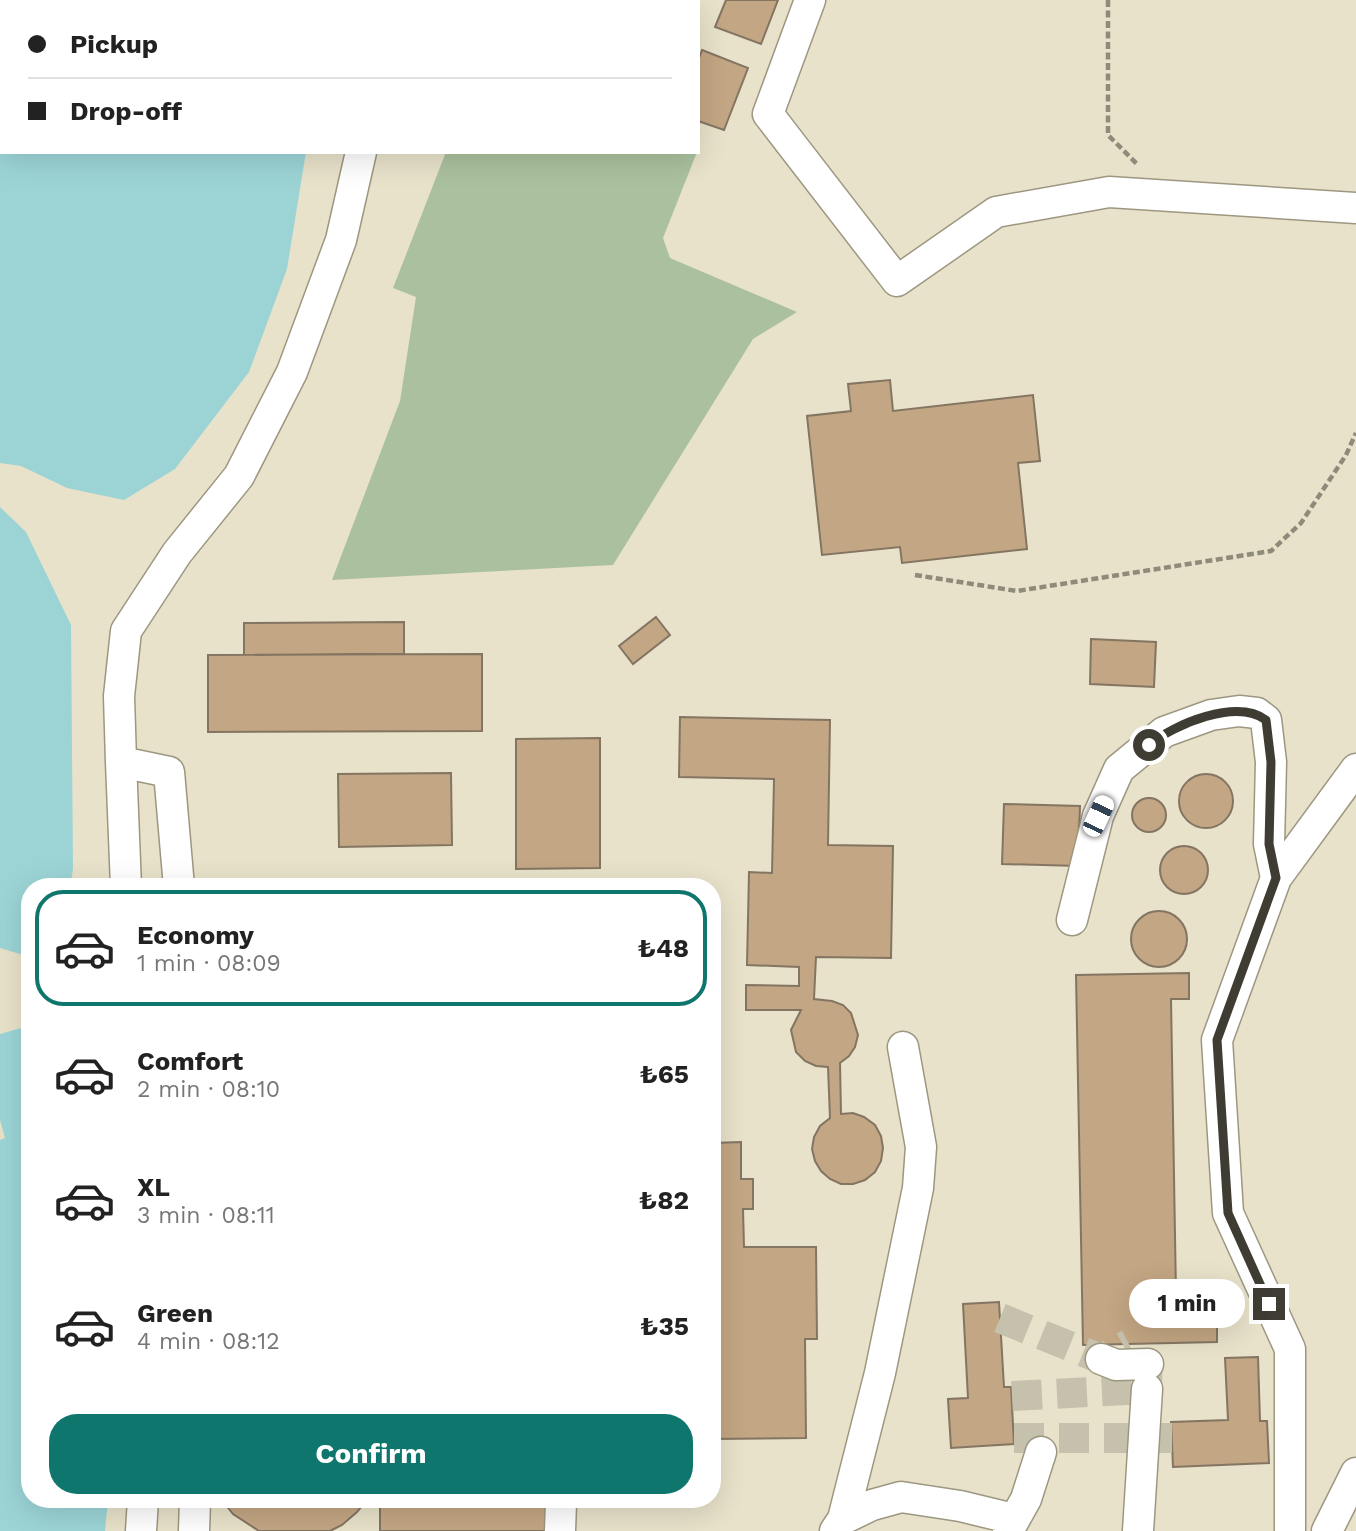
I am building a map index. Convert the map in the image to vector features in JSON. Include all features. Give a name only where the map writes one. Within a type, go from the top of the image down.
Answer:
[{"type":"lane","points":[[810,0],[768,114],[897,281],[996,212],[1109,192],[1356,208]]},
{"type":"lane","points":[[125,878],[119,696],[126,631],[177,553],[239,476],[292,372],[341,240],[361,154]]},
{"type":"lane","points":[[1073,920],[1098,816],[1119,769],[1164,732],[1211,715],[1238,711],[1257,713],[1266,720],[1271,762],[1269,844],[1276,878]]},
{"type":"lane","points":[[121,762],[169,772],[178,878]]},
{"type":"lane","points":[[1290,1531],[1290,1349],[1228,1213],[1217,1040],[1276,878],[1356,769]]},
{"type":"lane","points":[[839,1525],[880,1373],[918,1188],[920,1147],[903,1047]]},
{"type":"lane","points":[[1101,1359],[1147,1377],[1138,1531]]},
{"type":"lane","points":[[839,1525],[872,1505],[901,1497],[960,1506],[1011,1525],[1026,1499],[1041,1452]]},
{"type":"lane","points":[[1327,1531],[1356,1473]]},
{"type":"lane","points":[[141,1531],[142,1508]]},
{"type":"lane","points":[[194,1531],[195,1508]]},
{"type":"path","points":[[1108,0],[1108,135],[1170,196]]},
{"type":"path","points":[[915,575],[1017,591],[1271,551],[1301,523],[1346,455],[1356,433]]},
{"type":"green space","points":[[445,154],[696,154],[663,238],[670,258],[797,312],[753,339],[613,565],[332,580],[400,401],[416,297],[393,288]]},
{"type":"water","points":[[0,154],[306,154],[287,269],[249,372],[175,469],[124,500],[67,488],[21,466],[0,463]]},
{"type":"water","points":[[0,507],[26,532],[71,625],[73,869],[72,878],[21,878],[21,954],[0,948]]},
{"type":"water","points":[[21,1028],[21,1508],[107,1508],[105,1531],[0,1531],[0,1140],[5,1138],[0,1120],[0,1034]]},
{"type":"building","points":[[726,0],[778,0],[761,44],[715,27]]},
{"type":"building","points":[[702,50],[748,68],[724,130],[700,122]]},
{"type":"building","points":[[890,380],[893,411],[1033,395],[1040,461],[1018,463],[1027,549],[902,563],[900,547],[822,555],[807,416],[851,411],[848,384]]},
{"type":"building","points":[[656,617],[670,635],[633,664],[619,646]]},
{"type":"building","points":[[404,622],[404,654],[244,655],[244,623]]},
{"type":"building","points":[[1091,639],[1156,642],[1154,687],[1090,684]]},
{"type":"building","points":[[482,654],[482,731],[208,732],[208,655]]},
{"type":"building","points":[[680,717],[830,720],[828,845],[893,846],[891,958],[816,957],[814,999],[843,1005],[851,1013],[858,1035],[855,1047],[840,1063],[841,1114],[853,1113],[864,1117],[875,1125],[881,1136],[881,1161],[875,1172],[865,1180],[841,1184],[830,1179],[815,1161],[812,1149],[814,1137],[820,1126],[830,1118],[828,1067],[805,1061],[796,1052],[791,1030],[801,1010],[746,1010],[746,985],[799,986],[799,967],[747,965],[749,872],[772,873],[774,779],[679,777]]},
{"type":"building","points":[[600,738],[600,868],[516,869],[516,739]]},
{"type":"building","points":[[451,773],[452,845],[339,847],[338,774]]},
{"type":"building","points":[[1206,774],[1225,782],[1233,801],[1225,820],[1206,828],[1187,820],[1179,801],[1187,782]]},
{"type":"building","points":[[1149,798],[1161,803],[1166,815],[1161,827],[1149,832],[1137,827],[1132,815],[1137,803]]},
{"type":"building","points":[[1004,804],[1080,806],[1078,866],[1002,864]]},
{"type":"building","points":[[1184,846],[1201,853],[1208,870],[1201,887],[1184,894],[1167,887],[1160,870],[1167,853]]},
{"type":"building","points":[[1153,911],[1165,911],[1179,919],[1187,933],[1185,950],[1179,959],[1165,967],[1153,967],[1136,955],[1131,945],[1131,933],[1143,916]]},
{"type":"building","points":[[1189,973],[1189,999],[1171,999],[1176,1294],[1217,1293],[1217,1342],[1083,1345],[1076,975]]},
{"type":"building","points":[[741,1142],[741,1179],[753,1179],[753,1209],[743,1209],[744,1247],[816,1247],[817,1339],[805,1339],[806,1438],[721,1439],[721,1143]]},
{"type":"building","points":[[999,1302],[1004,1387],[1011,1387],[1014,1444],[951,1448],[948,1399],[968,1398],[963,1304]]},
{"type":"building","points":[[1258,1357],[1260,1421],[1267,1421],[1269,1463],[1173,1467],[1171,1422],[1228,1420],[1225,1358]]},
{"type":"building","points":[[228,1508],[360,1508],[342,1525],[330,1531],[259,1531]]},
{"type":"building","points":[[380,1508],[553,1508],[553,1531],[380,1531]]},
{"type":"tunnel","points":[[1000,1318],[1101,1359],[1129,1344]]},
{"type":"tunnel","points":[[1012,1396],[1147,1389],[1148,1344]]},
{"type":"tunnel","points":[[1014,1438],[1172,1438]]},
{"type":"route","points":[[1149,745],[1164,732],[1211,715],[1238,711],[1257,713],[1266,720],[1271,762],[1269,844],[1276,878],[1217,1040],[1228,1213],[1269,1304]]}]
